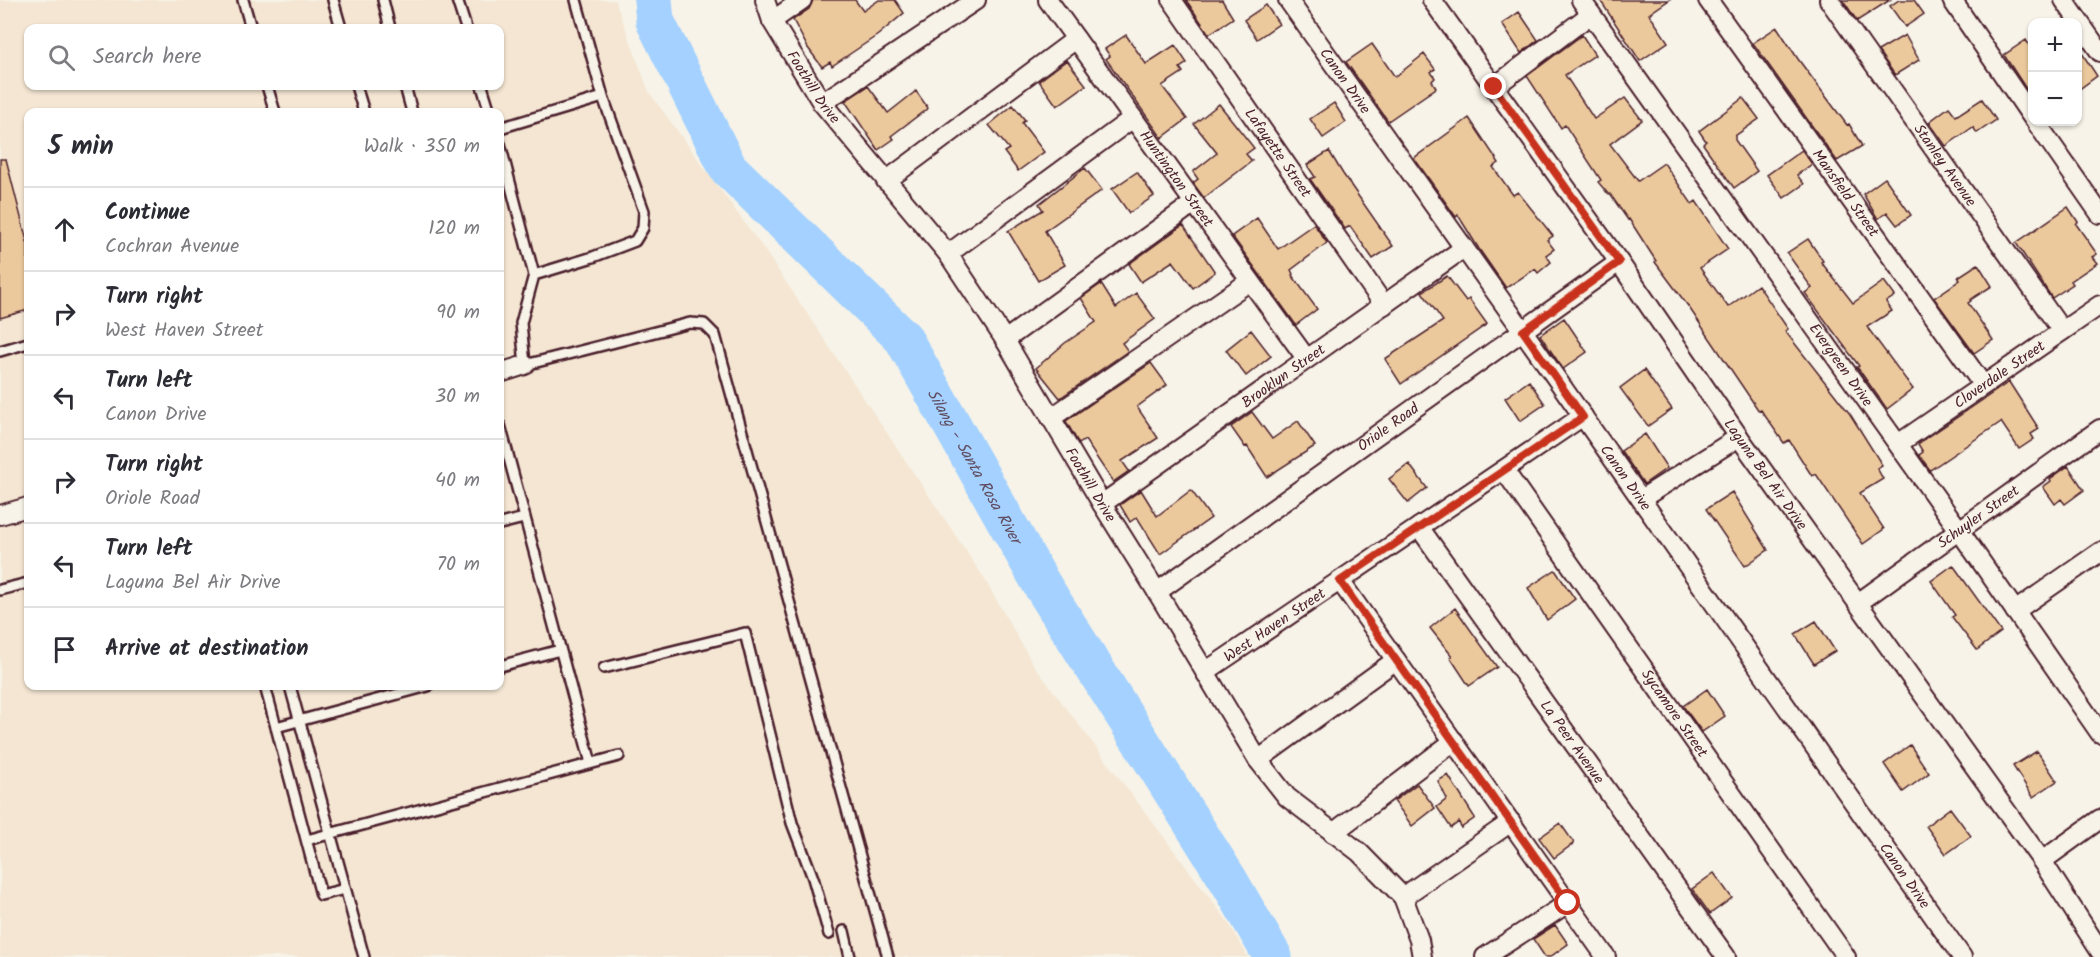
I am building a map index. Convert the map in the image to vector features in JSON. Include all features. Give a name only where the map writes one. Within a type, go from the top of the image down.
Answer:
[{"type":"street","name":"Foothill Drive","points":[[765,0],[772,21],[822,103],[948,254],[1005,340],[1258,760],[1287,797],[1359,852],[1403,897],[1419,940],[1422,957]]},
{"type":"street","points":[[772,21],[802,0]]},
{"type":"street","points":[[822,103],[976,0]]},
{"type":"street","name":"Huntington Street","points":[[1048,0],[1306,358]]},
{"type":"street","name":"Lafayette Street","points":[[1172,0],[1384,305]]},
{"type":"street","name":"Canon Drive","points":[[1288,0],[1962,957]]},
{"type":"street","name":"Laguna Bel Air Drive","points":[[1432,0],[1619,262],[1739,437],[2042,861],[2100,951]]},
{"type":"street","name":"Mansfield Street","points":[[1708,0],[1983,385]]},
{"type":"street","name":"Stanley Avenue","points":[[1829,0],[2062,331]]},
{"type":"street","points":[[1952,0],[2028,111]]},
{"type":"street","points":[[2064,0],[2100,52]]},
{"type":"street","points":[[1494,87],[1586,7]]},
{"type":"street","name":"Evergreen Drive","points":[[1586,7],[1959,530],[2100,733]]},
{"type":"street","points":[[886,180],[1076,39]]},
{"type":"street","points":[[948,254],[1133,118]]},
{"type":"street","points":[[2039,126],[2100,214]]},
{"type":"street","points":[[1005,340],[1194,203]]},
{"type":"street","name":"Brooklyn Street","points":[[1102,504],[1464,248]]},
{"type":"street","name":"Oriole Road","points":[[1157,592],[1619,262]]},
{"type":"street","points":[[1051,418],[1250,280]]},
{"type":"street","name":"Cloverdale Street","points":[[1898,444],[2100,305]]},
{"type":"street","points":[[504,372],[525,365]]},
{"type":"street","name":"West Haven Street","points":[[1205,672],[1583,417]]},
{"type":"street","name":"Schuyler Street","points":[[1858,603],[2100,429]]},
{"type":"street","points":[[1641,499],[1739,437]]},
{"type":"street","name":"Sycamore Street","points":[[1504,470],[1846,957]]},
{"type":"street","points":[[0,515],[24,508]]},
{"type":"street","name":"La Peer Avenue","points":[[1419,527],[1726,957]]},
{"type":"street","points":[[2015,611],[2099,555]]},
{"type":"street","points":[[1340,581],[1606,957]]},
{"type":"street","points":[[1258,760],[1396,660]]},
{"type":"street","points":[[1333,833],[1454,741]]},
{"type":"street","points":[[2042,861],[2100,819]]},
{"type":"street","points":[[1403,897],[1511,822]]},
{"type":"street","points":[[1485,957],[1568,903]]},
{"type":"lane","points":[[243,0],[250,24]]},
{"type":"lane","points":[[333,0],[339,24]]},
{"type":"lane","points":[[383,0],[389,24]]},
{"type":"lane","points":[[457,0],[465,24]]},
{"type":"lane","points":[[534,275],[635,241],[643,228],[644,211],[603,97],[576,0]]},
{"type":"lane","points":[[268,90],[274,108]]},
{"type":"lane","points":[[357,90],[363,108]]},
{"type":"lane","points":[[406,90],[411,108]]},
{"type":"lane","points":[[483,90],[489,108]]},
{"type":"lane","points":[[504,127],[603,97]]},
{"type":"lane","points":[[504,159],[534,275],[521,323],[525,365],[690,323],[704,324],[715,335],[888,957]]},
{"type":"lane","points":[[0,351],[24,344]]},
{"type":"lane","points":[[504,440],[591,763]]},
{"type":"lane","points":[[504,523],[524,518]]},
{"type":"lane","points":[[0,590],[24,584]]},
{"type":"lane","points":[[604,668],[745,633],[792,823],[813,878],[829,934]]},
{"type":"lane","points":[[504,665],[560,650]]},
{"type":"lane","points":[[266,690],[321,895],[345,889]]},
{"type":"lane","points":[[291,690],[364,957]]},
{"type":"lane","points":[[276,727],[413,690]]},
{"type":"lane","points":[[307,840],[619,756]]},
{"type":"lane","points":[[844,931],[850,957]]},
{"type":"shaded area","points":[[0,0],[615,0],[649,92],[763,248],[982,575],[1033,664],[1228,922],[1248,957],[0,957]]},
{"type":"building","points":[[813,0],[855,0],[863,11],[879,0],[895,0],[904,13],[878,35],[832,66],[830,62],[822,67],[808,48],[793,20],[809,9]]},
{"type":"building","points":[[1186,0],[1222,0],[1233,18],[1209,34]]},
{"type":"building","points":[[1600,0],[1669,0],[1649,14],[1668,42],[1640,61]]},
{"type":"building","points":[[1843,0],[1890,0],[1857,21]]},
{"type":"building","points":[[1899,0],[1914,0],[1924,14],[1905,27],[1890,6]]},
{"type":"building","points":[[1266,5],[1279,24],[1257,39],[1244,20]]},
{"type":"building","points":[[1519,12],[1538,40],[1521,53],[1502,24]]},
{"type":"building","points":[[1777,27],[1798,59],[1847,125],[1849,124],[1862,146],[1837,161],[1753,43]]},
{"type":"building","points":[[1126,35],[1146,64],[1175,45],[1187,63],[1180,68],[1183,72],[1162,86],[1187,119],[1162,138],[1106,59],[1110,56],[1105,49]]},
{"type":"building","points":[[1582,35],[1595,55],[1565,75],[1594,119],[1625,98],[1642,120],[1610,144],[1638,181],[1664,163],[1692,204],[1696,201],[1728,249],[1700,268],[1728,307],[1758,285],[1788,329],[1785,331],[1850,414],[1882,465],[1877,468],[1883,479],[1860,493],[1884,529],[1863,544],[1816,474],[1812,476],[1789,440],[1784,443],[1761,410],[1759,411],[1688,306],[1655,262],[1629,219],[1598,182],[1601,180],[1565,125],[1561,128],[1527,76]]},
{"type":"building","points":[[1905,35],[1919,60],[1895,75],[1878,51]]},
{"type":"building","points":[[2026,40],[2028,43],[2028,92],[2004,55]]},
{"type":"building","points":[[1372,44],[1395,77],[1424,54],[1435,69],[1431,72],[1435,78],[1432,81],[1436,88],[1388,121],[1346,62]]},
{"type":"building","points":[[2082,53],[2097,76],[2082,87]]},
{"type":"building","points":[[1067,60],[1086,85],[1057,106],[1039,81]]},
{"type":"building","points":[[868,86],[888,113],[916,91],[928,108],[891,136],[894,139],[878,150],[845,101]]},
{"type":"building","points":[[1743,98],[1759,119],[1735,136],[1735,140],[1757,171],[1734,188],[1703,144],[1706,141],[1699,131]]},
{"type":"building","points":[[1982,99],[1996,120],[1977,133],[1973,127],[1946,146],[1929,122],[1949,107],[1956,116]]},
{"type":"building","points":[[1334,103],[1346,122],[1323,138],[1310,119]]},
{"type":"building","points":[[1219,104],[1254,148],[1246,154],[1252,161],[1204,198],[1193,183],[1198,179],[1193,172],[1217,153],[1194,124]]},
{"type":"building","points":[[1013,105],[1025,120],[1022,123],[1044,152],[1018,171],[1004,152],[1009,149],[989,125]]},
{"type":"building","points":[[1469,118],[1499,163],[1493,167],[1513,195],[1518,192],[1553,236],[1547,240],[1554,249],[1546,255],[1551,262],[1538,273],[1535,269],[1506,288],[1458,215],[1456,217],[1414,158]]},
{"type":"building","points":[[1802,150],[1812,164],[1797,175],[1804,184],[1784,198],[1767,175]]},
{"type":"building","points":[[1329,151],[1393,246],[1373,259],[1350,226],[1345,229],[1310,179],[1315,177],[1307,165]]},
{"type":"building","points":[[0,159],[6,159],[24,229],[24,311],[0,318]]},
{"type":"building","points":[[1085,168],[1102,190],[1045,231],[1065,265],[1038,281],[1008,231],[1043,210],[1039,204]]},
{"type":"building","points":[[1137,172],[1154,196],[1129,213],[1112,189]]},
{"type":"building","points":[[1885,178],[1911,215],[1897,225],[1887,212],[1878,219],[1863,194]]},
{"type":"building","points":[[2068,207],[2078,222],[2076,224],[2097,254],[2092,257],[2097,263],[2071,281],[2073,284],[2052,298],[2016,243]]},
{"type":"building","points":[[1257,218],[1278,249],[1314,224],[1327,243],[1291,270],[1292,275],[1317,309],[1296,325],[1232,236]]},
{"type":"building","points":[[1183,225],[1215,272],[1193,288],[1173,261],[1141,282],[1129,264]]},
{"type":"building","points":[[1808,239],[1823,261],[1821,262],[1853,303],[1884,281],[1895,296],[1886,302],[1892,311],[1867,327],[1913,389],[1887,409],[1857,367],[1859,366],[1805,293],[1812,288],[1787,253]]},
{"type":"building","points":[[1978,264],[1992,286],[1968,303],[1993,340],[1974,353],[1934,298],[1960,280],[1958,277]]},
{"type":"building","points":[[1447,276],[1466,301],[1469,299],[1487,324],[1401,384],[1385,359],[1443,321],[1422,292]]},
{"type":"building","points":[[1101,284],[1116,308],[1136,293],[1155,319],[1122,343],[1128,351],[1060,398],[1036,368],[1065,343],[1096,322],[1081,298]]},
{"type":"building","points":[[1564,318],[1587,352],[1563,369],[1540,335]]},
{"type":"building","points":[[1251,330],[1271,356],[1246,376],[1226,350]]},
{"type":"building","points":[[1151,363],[1167,385],[1137,407],[1158,438],[1122,461],[1129,471],[1113,482],[1085,440],[1079,444],[1066,421]]},
{"type":"building","points":[[1644,370],[1672,409],[1648,426],[1620,388]]},
{"type":"building","points":[[1529,381],[1545,404],[1520,421],[1505,398]]},
{"type":"building","points":[[2009,382],[2039,429],[2031,434],[2034,439],[2019,449],[2001,422],[1930,470],[1919,455],[1923,452],[1918,444]]},
{"type":"building","points":[[1252,412],[1272,439],[1298,421],[1315,446],[1267,477],[1247,446],[1245,447],[1231,427]]},
{"type":"building","points":[[1645,434],[1667,468],[1644,484],[1621,451]]},
{"type":"building","points":[[1409,464],[1427,488],[1408,503],[1389,479]]},
{"type":"building","points":[[2068,466],[2084,490],[2065,504],[2061,499],[2055,504],[2043,487]]},
{"type":"building","points":[[1141,490],[1157,516],[1191,490],[1211,518],[1160,554],[1137,517],[1130,522],[1120,505]]},
{"type":"building","points":[[1732,492],[1768,550],[1745,566],[1706,509]]},
{"type":"building","points":[[1953,565],[2001,632],[1977,650],[1952,617],[1955,615],[1931,581]]},
{"type":"building","points":[[1555,570],[1575,599],[1547,620],[1528,588]]},
{"type":"building","points":[[1455,608],[1497,667],[1469,686],[1450,657],[1452,656],[1430,628]]},
{"type":"building","points":[[1816,621],[1835,651],[1814,664],[1795,634]]},
{"type":"building","points":[[1707,689],[1725,716],[1702,732],[1683,706]]},
{"type":"building","points":[[1910,745],[1929,773],[1903,792],[1884,764]]},
{"type":"building","points":[[2037,751],[2057,781],[2033,797],[2013,766]]},
{"type":"building","points":[[1448,775],[1475,818],[1461,828],[1459,822],[1451,828],[1437,807],[1447,799],[1438,781]]},
{"type":"building","points":[[1417,784],[1435,808],[1412,826],[1394,801]]},
{"type":"building","points":[[1950,808],[1971,836],[1946,854],[1926,826]]},
{"type":"building","points":[[1560,823],[1574,843],[1554,858],[1539,838]]},
{"type":"building","points":[[1714,873],[1732,898],[1710,914],[1692,889]]},
{"type":"building","points":[[1555,925],[1568,944],[1550,957],[1545,957],[1533,939]]},
{"type":"waterway","name":"Silang - Santa Rosa River","points":[[653,0],[655,21],[728,168],[903,338],[1042,585],[1229,881],[1273,957]]},
{"type":"route","points":[[1494,87],[1619,262],[1523,331],[1583,417],[1340,581],[1568,903]]}]
